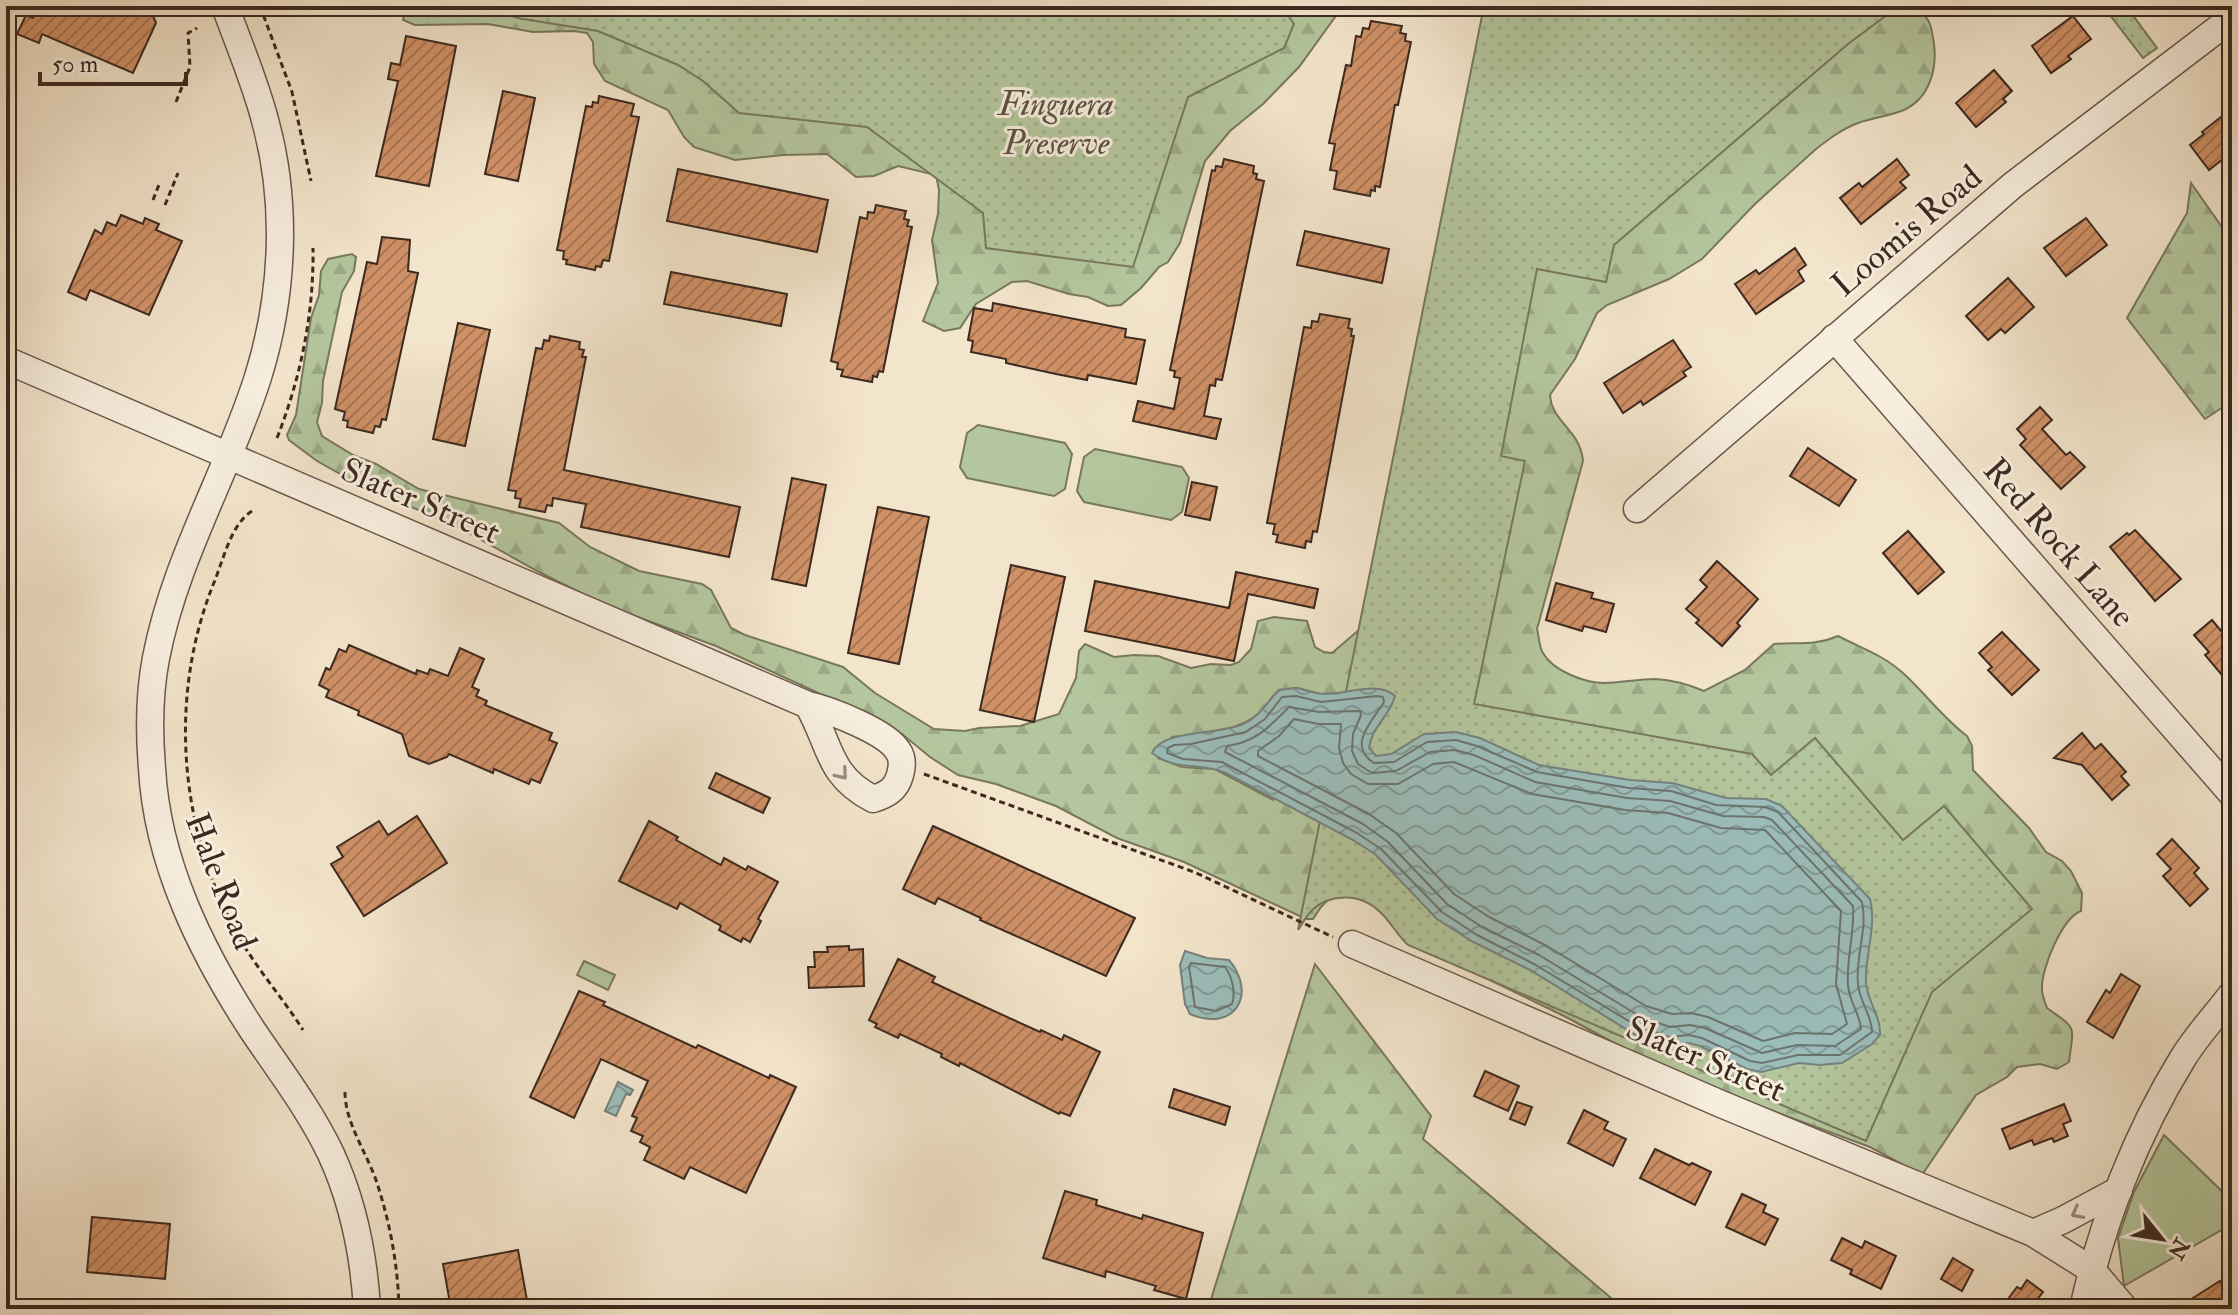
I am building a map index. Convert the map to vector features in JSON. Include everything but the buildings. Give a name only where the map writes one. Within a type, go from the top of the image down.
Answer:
[{"type":"street","name":"Hale Road","points":[[225,6],[267,124],[277,186],[278,281],[267,345],[251,397],[182,570],[156,657],[151,725],[156,805],[174,876],[199,934],[234,1000],[310,1116],[335,1163],[356,1236],[367,1309]]},
{"type":"street","name":"Loomis Road","points":[[1637,509],[2013,185],[2232,18]]},
{"type":"street","name":"Red Rock Lane","points":[[1834,338],[2232,794]]},
{"type":"street","name":"Slater Street","points":[[6,360],[808,705],[835,711],[890,741],[899,752],[902,766]]},
{"type":"street","points":[[808,705],[822,729],[831,761],[857,791],[873,799],[889,794],[898,782],[902,766]]},
{"type":"street","name":"Slater Street","points":[[1352,944],[1721,1104],[2033,1233],[2092,1270],[2125,1309]]},
{"type":"street","points":[[2083,1309],[2092,1270],[2119,1190],[2144,1130],[2184,1056],[2232,994]]},
{"type":"street","points":[[2033,1233],[2119,1190]]},
{"type":"path","points":[[260,6],[292,92],[311,181]]},
{"type":"path","points":[[176,102],[190,67],[188,33],[197,28]]},
{"type":"path","points":[[165,205],[178,173]]},
{"type":"path","points":[[153,200],[160,182]]},
{"type":"path","points":[[277,438],[296,384],[303,352],[312,286],[313,248]]},
{"type":"path","points":[[252,511],[238,524],[211,591],[198,634],[186,702],[187,764],[197,828],[220,900],[250,954],[303,1030]]},
{"type":"path","points":[[902,766],[1194,872],[1315,930],[1352,944]]},
{"type":"path","points":[[345,1092],[348,1112],[388,1221],[397,1273],[399,1309]]},
{"type":"green space","name":"Finguera Preserve","points":[[407,6],[1343,6],[1299,67],[1263,104],[1230,131],[1205,161],[1180,243],[1168,262],[1121,305],[1108,306],[1088,297],[1027,281],[1012,282],[976,304],[960,328],[944,331],[923,321],[938,283],[932,240],[938,214],[936,175],[898,166],[874,176],[856,177],[827,154],[735,160],[694,147],[684,137],[668,110],[605,81],[594,64],[593,42],[587,33],[533,32],[488,24],[415,25],[403,20]]},
{"type":"green space","name":"Finguera Preserve","points":[[486,6],[1281,6],[1294,24],[1284,48],[1188,97],[1133,267],[986,248],[983,213],[867,127],[739,113],[703,81],[678,65],[598,31],[517,18]]},
{"type":"green space","points":[[1484,6],[1899,6],[1848,44],[1614,245],[1606,282],[1537,269],[1501,456],[1525,461],[1474,704],[1752,754],[1771,775],[1815,738],[1903,840],[1944,806],[2032,909],[1932,992],[1866,1141],[1408,945],[1384,916],[1364,901],[1346,898],[1328,900],[1312,910],[1298,930]]},
{"type":"green space","points":[[1836,6],[1916,6],[1927,19],[1935,53],[1933,72],[1926,89],[1914,104],[1836,134],[1755,204],[1702,259],[1669,279],[1607,305],[1597,313],[1575,359],[1550,395],[1556,413],[1577,441],[1583,461],[1537,629],[1541,648],[1548,659],[1579,678],[1604,683],[1661,680],[1704,691],[1745,670],[1774,644],[1814,642],[1838,636],[1895,667],[1967,736],[1972,746],[1973,770],[2029,828],[2046,852],[2062,861],[2071,871],[2082,893],[2081,911],[2067,923],[2054,945],[2042,989],[2047,1008],[2071,1029],[2069,1062],[2057,1069],[2040,1064],[2017,1067],[2007,1077],[1976,1095],[1922,1175],[1870,1147],[1708,1087],[1644,1059],[1566,1017],[1453,964],[1378,898],[1332,896],[1313,919],[1306,919],[1184,862],[1117,838],[1056,806],[996,784],[958,775],[902,734],[875,719],[716,646],[605,605],[456,526],[360,485],[317,461],[289,440],[287,435],[296,415],[321,271],[328,259],[352,254],[356,257],[354,271],[342,292],[323,381],[317,422],[322,436],[419,489],[559,523],[590,547],[639,571],[702,584],[711,590],[731,628],[843,667],[875,693],[934,729],[965,731],[1020,726],[1059,714],[1076,678],[1079,651],[1085,644],[1114,657],[1158,656],[1191,668],[1211,664],[1231,665],[1239,662],[1251,649],[1258,621],[1274,617],[1307,621],[1315,647],[1332,653],[1360,629],[1424,363]],"holes":[[[1297,688],[1321,694],[1360,692],[1273,800],[1215,769],[1182,767],[1158,758],[1172,737],[1217,731],[1250,720],[1279,690]]]},
{"type":"green space","points":[[2103,6],[2126,6],[2157,48],[2143,58]]},
{"type":"green space","points":[[2191,183],[2224,230],[2232,225],[2232,401],[2205,419],[2127,318],[2187,213]]},
{"type":"green space","points":[[978,425],[1065,443],[1072,454],[1065,489],[1054,496],[967,478],[960,467],[967,433]]},
{"type":"green space","points":[[1095,449],[1182,467],[1189,478],[1182,512],[1171,520],[1084,502],[1077,491],[1084,457]]},
{"type":"green space","points":[[584,961],[615,975],[608,990],[577,975]]},
{"type":"green space","points":[[1315,964],[1431,1116],[1423,1139],[1624,1309],[1208,1309]]},
{"type":"green space","points":[[2164,1135],[2232,1201],[2232,1224],[2124,1286],[2118,1238],[2134,1192]]},
{"type":"water","points":[[1297,688],[1323,694],[1379,689],[1395,696],[1371,740],[1369,748],[1376,756],[1391,754],[1424,734],[1456,732],[1480,738],[1539,765],[1630,780],[1672,783],[1726,798],[1766,799],[1782,806],[1870,899],[1872,930],[1866,981],[1880,1035],[1872,1044],[1842,1063],[1799,1063],[1761,1072],[1747,1069],[1700,1046],[1689,1043],[1670,1045],[1634,1034],[1530,970],[1473,942],[1437,919],[1376,855],[1353,840],[1226,773],[1172,763],[1152,753],[1158,745],[1179,736],[1243,724],[1259,713],[1279,690]]},
{"type":"water","points":[[1185,951],[1207,958],[1229,960],[1237,973],[1241,997],[1237,1007],[1229,1014],[1205,1019],[1190,1014],[1185,1004],[1180,965]]},
{"type":"water","points":[[618,1082],[633,1090],[630,1095],[626,1094],[616,1116],[605,1111]]}]
